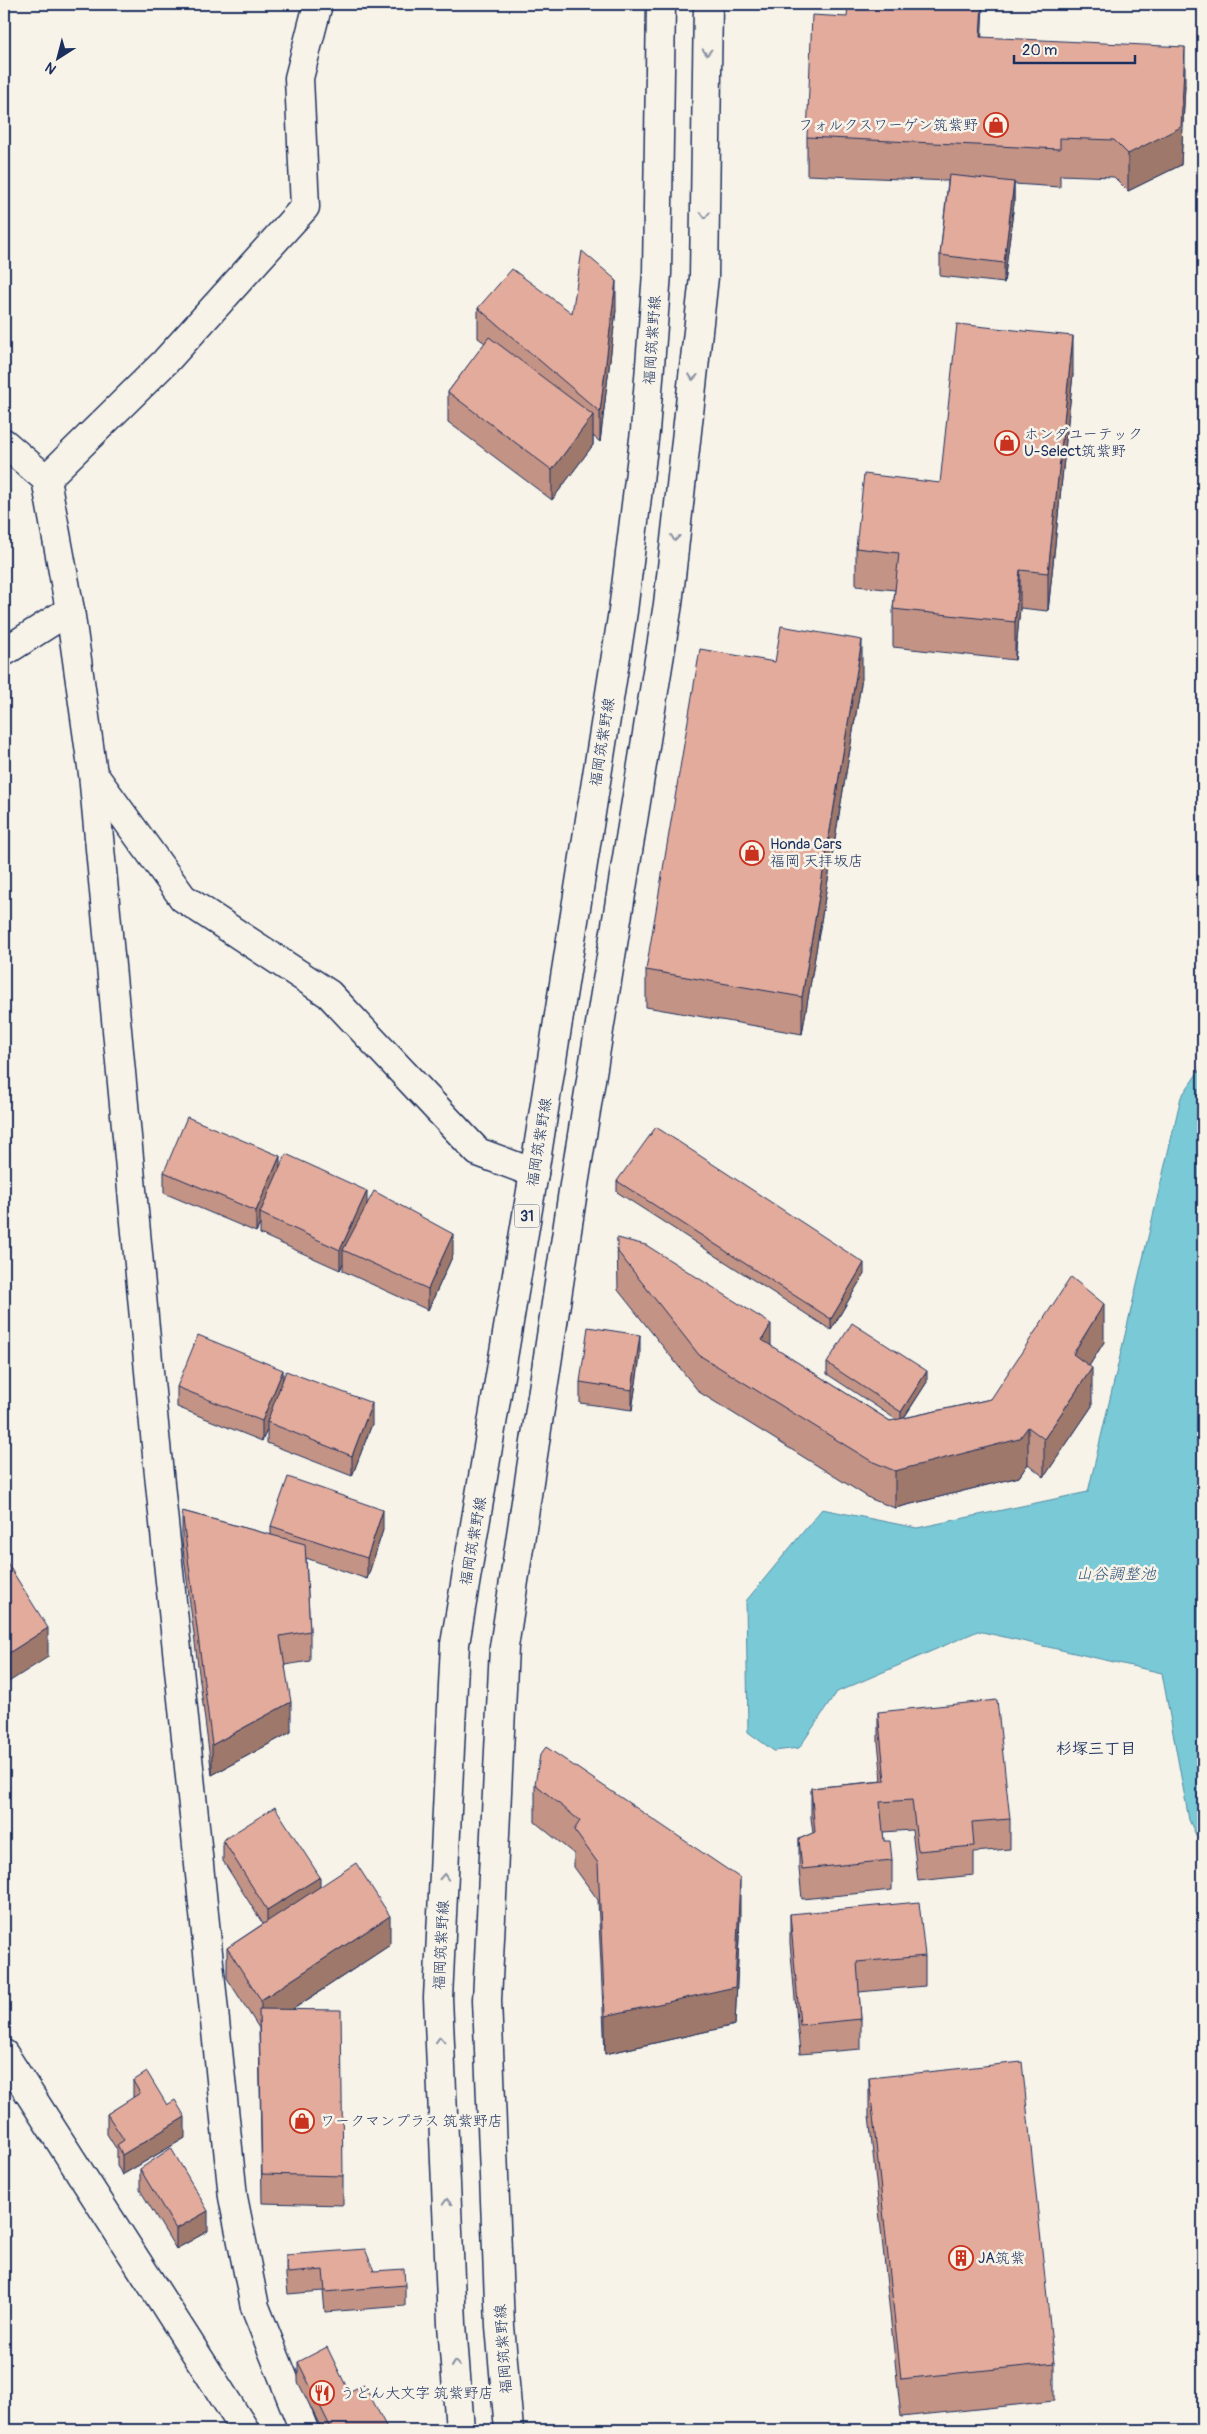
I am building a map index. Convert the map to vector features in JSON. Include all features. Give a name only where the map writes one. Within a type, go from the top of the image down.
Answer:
[{"type":"main road","points":[[46,480],[165,362],[305,207],[299,78],[318,4]]},
{"type":"main road","name":"福岡筑紫野線","points":[[460,2430],[452,2324],[438,1998],[455,1644],[534,1173],[623,611],[645,431],[657,273],[661,4]]},
{"type":"main road","name":"福岡筑紫野線","points":[[509,2430],[500,2326],[488,2000],[504,1647],[575,1182],[668,604],[704,277],[708,4]]},
{"type":"main road","points":[[4,443],[46,480],[70,610],[93,774],[155,1435],[233,2197],[255,2307],[304,2430]]},
{"type":"main road","points":[[4,652],[70,610]]},
{"type":"main road","points":[[93,774],[183,898],[329,994],[478,1152],[534,1173]]},
{"type":"main road","points":[[4,2054],[245,2430]]},
{"type":"water","name":"山谷調整池","points":[[1203,1065],[1203,1850],[1189,1820],[1162,1673],[978,1631],[837,1692],[799,1748],[774,1751],[748,1732],[746,1601],[822,1509],[917,1528],[1088,1492],[1181,1097]]},
{"type":"building","name":"フォルクスワーゲン筑紫野","points":[[848,4],[982,4],[980,37],[1185,47],[1181,127],[1128,154],[1114,140],[1060,138],[1060,149],[807,137],[812,15],[847,17]]},
{"type":"building","points":[[949,175],[1014,182],[1004,263],[940,255]]},
{"type":"building","points":[[582,251],[616,280],[600,412],[478,308],[512,269],[572,313]]},
{"type":"building","name":"ホンダユーテック U-Select筑紫野","points":[[957,324],[1073,336],[1048,573],[1020,570],[1015,622],[893,609],[899,553],[856,548],[864,474],[940,483]]},
{"type":"building","points":[[489,337],[593,415],[552,470],[448,392]]},
{"type":"building","name":"Honda Cars 福岡 天拝坂店","points":[[781,626],[862,640],[802,997],[646,970],[700,649],[775,662]]},
{"type":"building","points":[[187,1117],[280,1156],[256,1211],[164,1172]]},
{"type":"building","points":[[656,1127],[864,1263],[831,1319],[617,1181]]},
{"type":"building","points":[[286,1154],[367,1191],[340,1250],[260,1213]]},
{"type":"building","points":[[374,1191],[453,1234],[428,1289],[343,1250]]},
{"type":"building","points":[[617,1238],[646,1245],[771,1324],[762,1340],[890,1421],[991,1399],[1071,1277],[1104,1304],[1073,1354],[1092,1368],[1044,1439],[1028,1427],[1019,1439],[895,1471],[871,1461],[699,1355],[618,1252]]},
{"type":"building","points":[[852,1323],[927,1371],[901,1412],[827,1363]]},
{"type":"building","points":[[588,1327],[640,1335],[632,1390],[580,1382]]},
{"type":"building","points":[[198,1335],[283,1370],[262,1421],[177,1387]]},
{"type":"building","points":[[286,1371],[372,1403],[352,1456],[267,1422]]},
{"type":"building","points":[[288,1477],[383,1510],[367,1558],[271,1526]]},
{"type":"building","points":[[182,1511],[305,1544],[310,1631],[280,1636],[291,1702],[212,1745]]},
{"type":"building","points":[[4,1558],[48,1628],[4,1656]]},
{"type":"building","points":[[997,1700],[1010,1819],[972,1822],[974,1846],[918,1851],[912,1800],[880,1802],[884,1841],[890,1841],[892,1860],[802,1869],[799,1839],[815,1832],[811,1788],[885,1781],[878,1712]]},
{"type":"building","points":[[546,1747],[740,1878],[735,1987],[605,2016],[598,1863],[574,1830],[580,1821],[535,1784],[540,1755]]},
{"type":"building","points":[[275,1807],[320,1877],[267,1910],[223,1840]]},
{"type":"building","points":[[356,1863],[390,1916],[261,2000],[227,1948]]},
{"type":"building","points":[[919,1902],[925,1956],[857,1962],[861,2019],[800,2025],[790,1914]]},
{"type":"building","name":"ワークマンプラス 筑紫野店","points":[[259,2009],[341,2010],[343,2176],[262,2174]]},
{"type":"building","name":"JA筑紫","points":[[1022,2062],[1054,2363],[901,2379],[869,2078]]},
{"type":"building","points":[[147,2072],[167,2105],[175,2100],[185,2117],[122,2155],[117,2145],[124,2140],[107,2114],[140,2093],[133,2081]]},
{"type":"building","points":[[171,2148],[208,2211],[176,2229],[140,2169]]},
{"type":"building","points":[[365,2249],[374,2271],[404,2269],[405,2285],[325,2292],[323,2270],[288,2273],[286,2255]]},
{"type":"building","points":[[327,2347],[349,2392],[364,2384],[388,2430],[332,2430],[298,2362]]},
{"type":"place","name":"フォルクスワーゲン筑紫野","points":[[996,125]]},
{"type":"place","name":"ホンダユーテック U-Select筑紫野","points":[[1007,443]]},
{"type":"place","name":"Honda Cars 福岡 天拝坂店","points":[[752,853]]},
{"type":"place","name":"ワークマンプラス 筑紫野店","points":[[302,2121]]},
{"type":"place","name":"JA筑紫","points":[[961,2258]]},
{"type":"place","name":"うどん大文字 筑紫野店","points":[[322,2393]]},
{"type":"district","name":"杉塚三丁目","points":[[1096,1748]]}]
